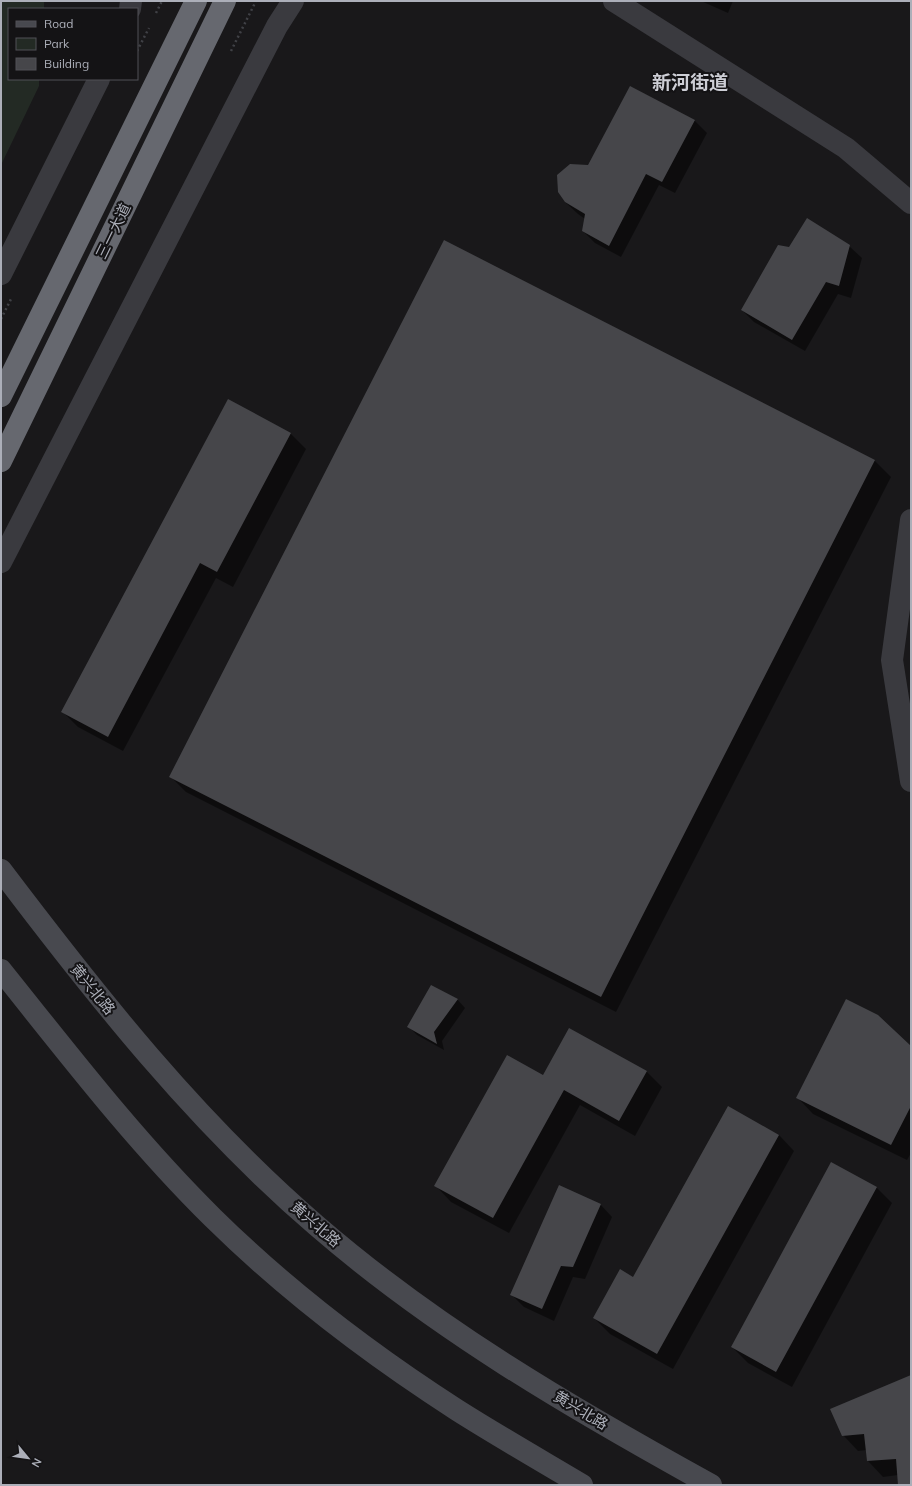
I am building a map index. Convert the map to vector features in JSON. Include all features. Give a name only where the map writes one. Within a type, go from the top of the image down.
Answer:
[{"type":"highway","name":"三一大道","points":[[1,396],[196,1]]},
{"type":"highway","name":"三一大道","points":[[1,460],[225,1]]},
{"type":"main road","name":"黄兴北路","points":[[1,870],[81,975],[182,1094],[272,1185],[316,1226],[398,1291],[476,1347],[649,1451],[711,1485]]},
{"type":"main road","points":[[1,970],[154,1158],[214,1219],[262,1263],[329,1319],[393,1367],[457,1410],[582,1485]]},
{"type":"street","points":[[1,562],[277,26],[293,1]]},
{"type":"street","points":[[614,1],[846,148],[911,203]]},
{"type":"street","points":[[1,274],[98,80]]},
{"type":"street","points":[[911,520],[892,660],[911,781]]},
{"type":"green space","points":[[1,1],[44,1],[44,8],[8,8],[8,80],[39,80],[39,86],[1,165]]},
{"type":"building","points":[[630,86],[695,120],[662,182],[646,174],[609,246],[582,231],[585,214],[565,202],[558,192],[557,175],[570,164],[588,165]]},
{"type":"building","points":[[807,218],[850,245],[839,286],[826,282],[792,340],[741,310],[778,245],[789,247]]},
{"type":"building","points":[[444,240],[875,460],[601,997],[169,777]]},
{"type":"building","points":[[228,399],[291,433],[217,572],[200,563],[108,737],[61,712]]},
{"type":"building","points":[[431,985],[458,999],[434,1032],[437,1044],[407,1027]]},
{"type":"building","points":[[846,999],[878,1015],[911,1046],[911,1106],[891,1145],[796,1098]]},
{"type":"building","points":[[569,1028],[647,1071],[619,1121],[564,1090],[493,1218],[434,1186],[507,1055],[543,1075]]},
{"type":"building","points":[[728,1106],[779,1135],[657,1354],[593,1318],[620,1269],[633,1277]]},
{"type":"building","points":[[831,1162],[877,1187],[776,1372],[731,1347]]},
{"type":"building","points":[[559,1185],[601,1204],[573,1267],[561,1266],[542,1309],[510,1295]]},
{"type":"building","points":[[911,1375],[911,1485],[898,1485],[896,1459],[867,1461],[864,1434],[842,1436],[830,1409]]},
{"type":"district","name":"新河街道","points":[[690,82]]}]
